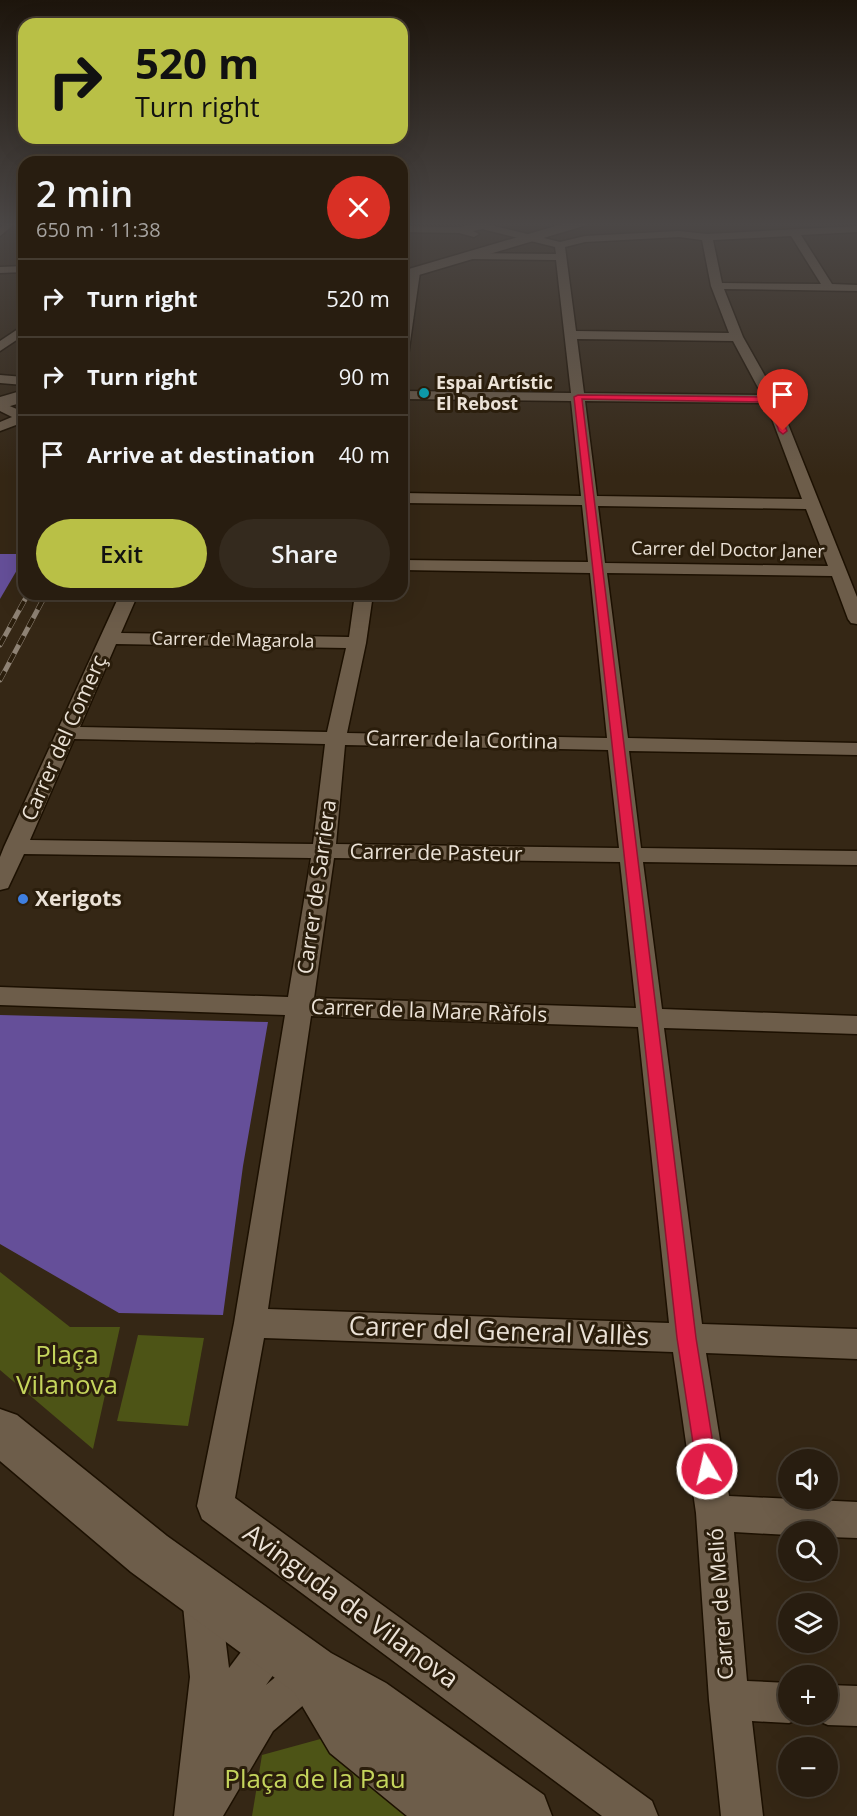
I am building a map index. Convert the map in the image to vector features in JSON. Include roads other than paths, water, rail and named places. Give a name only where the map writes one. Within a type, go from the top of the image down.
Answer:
[{"type":"street","name":"Carrer de Melió","points":[[568,307],[687,1338],[714,1513],[729,1701],[742,1816]]},
{"type":"street","points":[[725,307],[737,337],[771,399],[857,619]]},
{"type":"street","points":[[0,348],[18,334]]},
{"type":"street","points":[[571,334],[737,337]]},
{"type":"street","points":[[0,379],[18,380]]},
{"type":"street","points":[[408,395],[771,399]]},
{"type":"street","points":[[0,404],[18,398]]},
{"type":"street","points":[[0,404],[18,414]]},
{"type":"street","points":[[0,427],[18,420]]},
{"type":"street","points":[[408,498],[812,504]]},
{"type":"street","name":"Carrer del Doctor Janer","points":[[408,565],[838,571]]},
{"type":"street","name":"Carrer del Comerç","points":[[0,883],[126,600]]},
{"type":"street","name":"Carrer de Sarriera","points":[[249,1323],[324,852],[336,737],[357,643],[363,600]]},
{"type":"street","name":"Carrer de Magarola","points":[[109,638],[357,643]]},
{"type":"street","name":"Carrer de la Cortina","points":[[66,733],[857,749]]},
{"type":"street","name":"Carrer de Pasteur","points":[[15,847],[857,858]]},
{"type":"street","name":"Carrer de la Mare Ràfols","points":[[0,996],[857,1025]]},
{"type":"street","name":"Carrer del General Vallès","points":[[249,1323],[857,1344]]},
{"type":"street","name":"Avinguda de Vilanova","points":[[249,1323],[215,1506],[637,1816]]},
{"type":"street","points":[[0,1431],[149,1554],[305,1672],[485,1816]]},
{"type":"street","points":[[714,1513],[857,1520]]},
{"type":"street","points":[[197,1816],[210,1677],[201,1592]]},
{"type":"street","points":[[197,1816],[259,1717],[305,1672]]},
{"type":"street","points":[[305,1672],[350,1733],[453,1816]]},
{"type":"street","points":[[204,1746],[228,1703],[305,1672],[366,1703],[523,1816]]},
{"type":"street","points":[[729,1701],[778,1703]]},
{"type":"street","points":[[838,1705],[857,1706]]},
{"type":"railway","points":[[0,645],[25,600]]},
{"type":"railway","points":[[0,680],[43,600]]},
{"type":"place","name":"Espai Artístic El Rebost","points":[[424,393]]},
{"type":"place","name":"Xerigots","points":[[23,899]]},
{"type":"park label","name":"Plaça Vilanova","points":[[67,1370]]},
{"type":"park label","name":"Plaça de la Pau","points":[[315,1779]]}]
